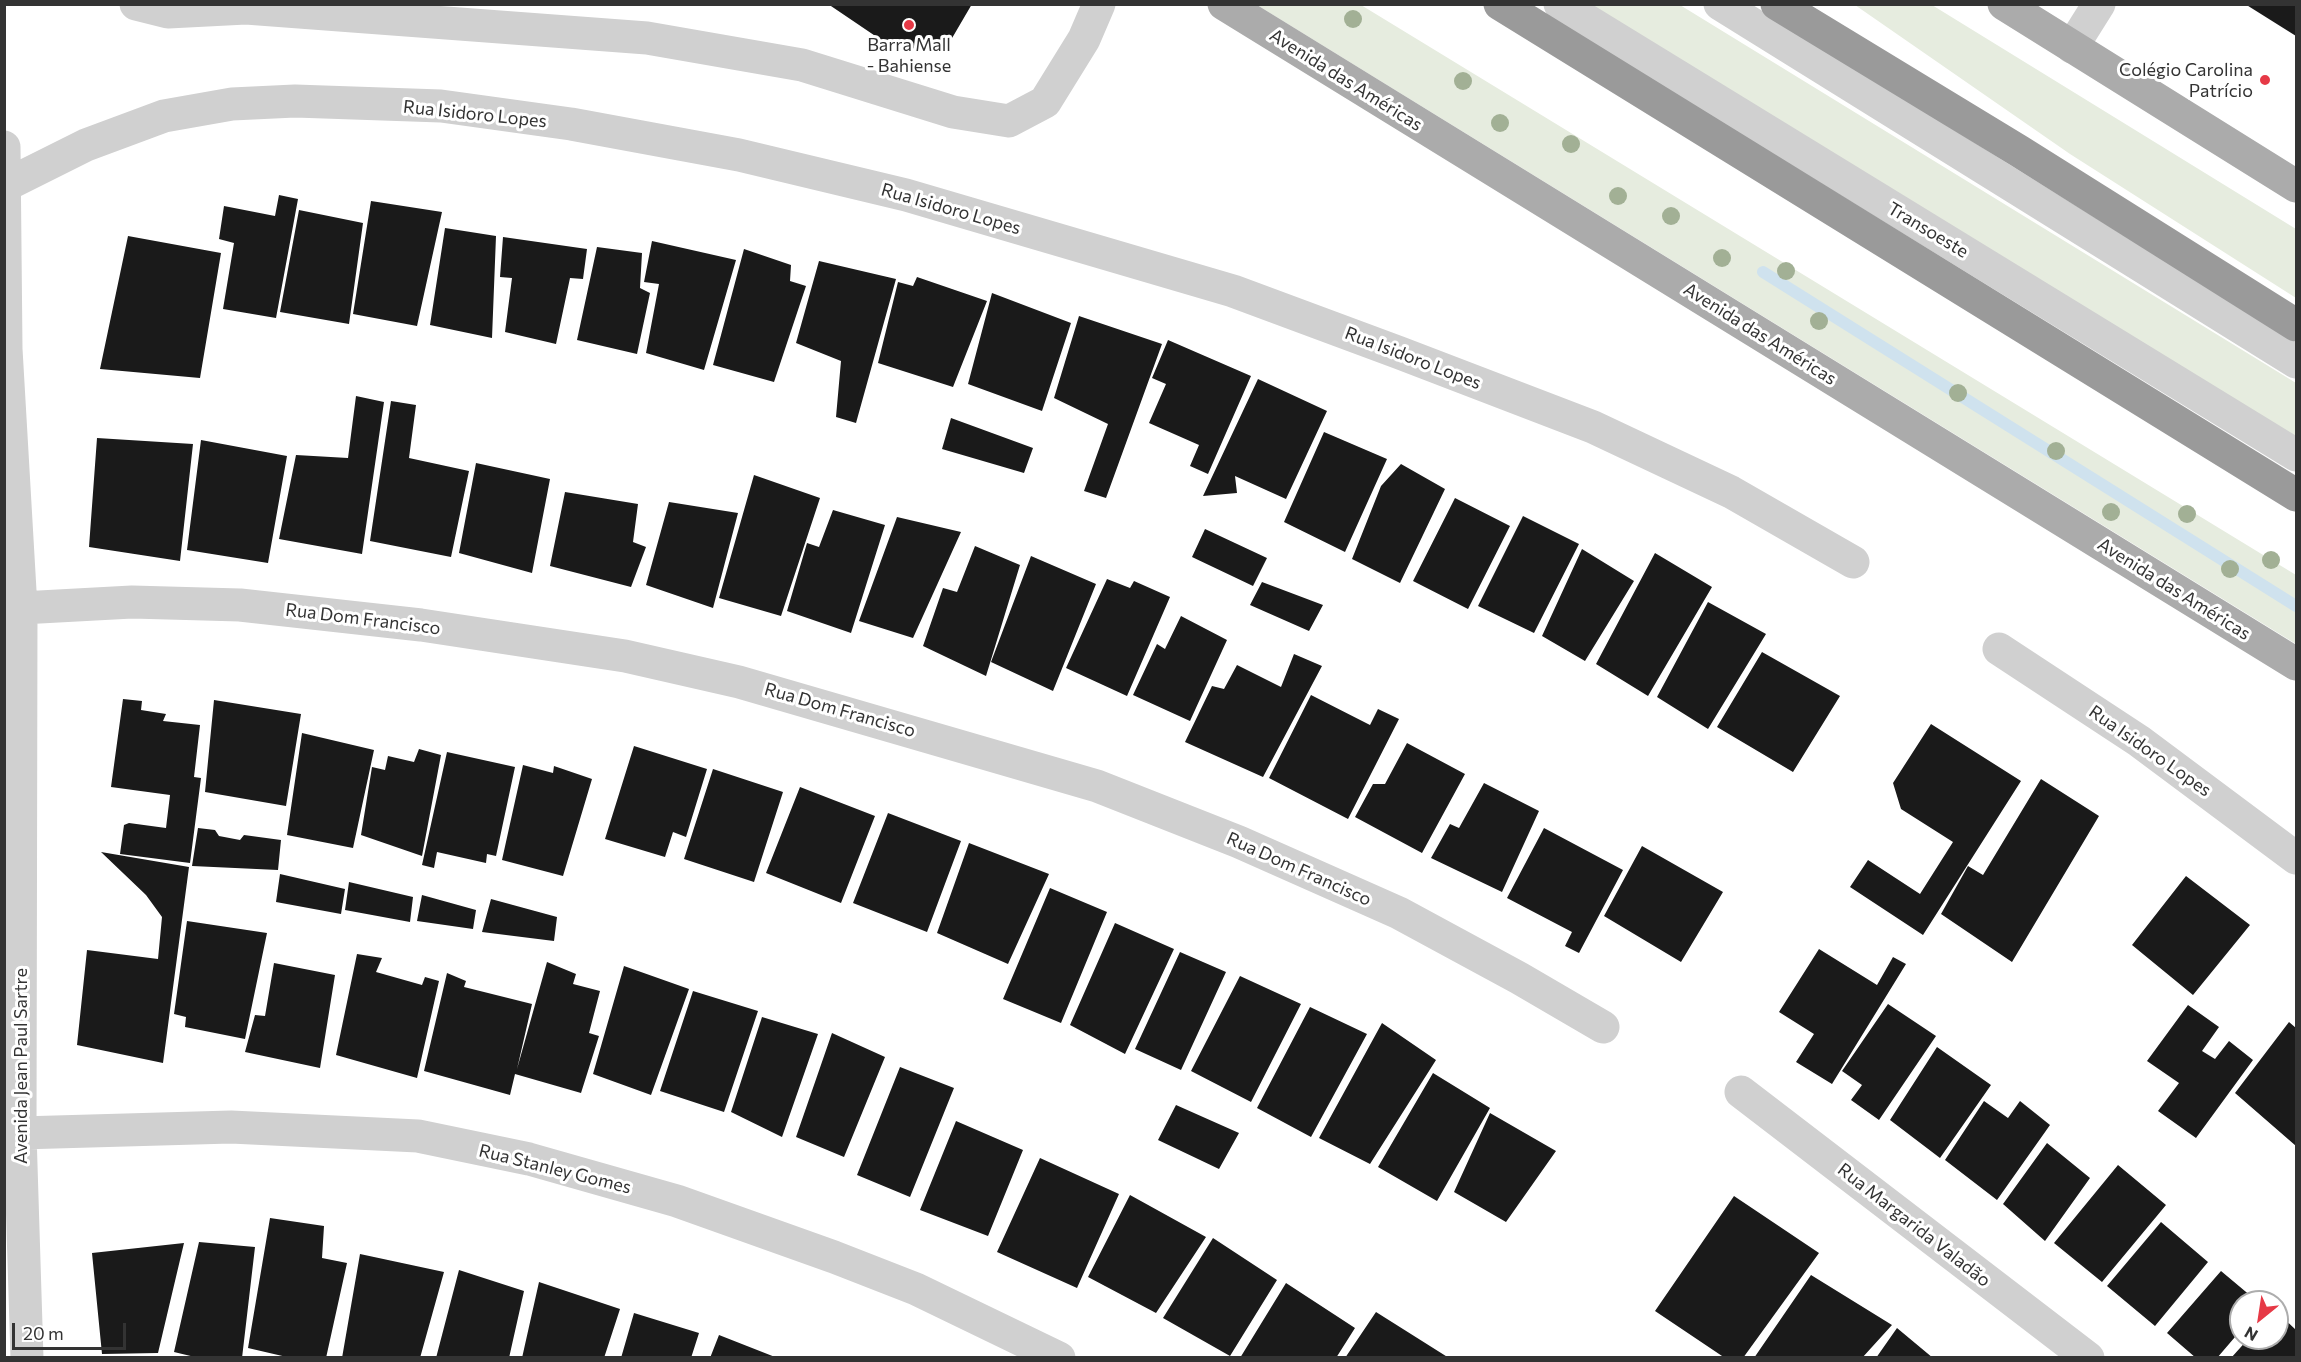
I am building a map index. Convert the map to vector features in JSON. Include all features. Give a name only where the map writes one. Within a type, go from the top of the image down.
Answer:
[{"type":"highway","points":[[1500,4],[2296,495]]},
{"type":"highway","points":[[1777,4],[2019,151],[2296,325]]},
{"type":"main road","name":"Avenida das Américas","points":[[1224,4],[2296,664]]},
{"type":"main road","points":[[2004,4],[2296,186]]},
{"type":"street","points":[[136,4],[168,12],[246,8],[647,38],[802,65],[954,112],[1009,121],[1045,102],[1084,39],[1099,4]]},
{"type":"street","name":"Transoeste","points":[[1560,4],[2296,454]]},
{"type":"street","points":[[1720,4],[2296,362]]},
{"type":"street","points":[[2072,47],[2099,4]]},
{"type":"street","name":"Rua Isidoro Lopes","points":[[6,185],[86,146],[164,116],[232,104],[295,101],[441,106],[571,124],[739,155],[906,195],[1233,291],[1593,427],[1731,492],[1852,562]]},
{"type":"street","name":"Avenida Jean Paul Sartre","points":[[4,147],[6,185],[5,349],[21,608],[13,775],[27,1358]]},
{"type":"street","name":"Rua Dom Francisco","points":[[21,608],[132,602],[240,604],[421,625],[602,653],[740,681],[1097,786],[1239,842],[1399,913],[1604,1027]]},
{"type":"street","name":"Rua Isidoro Lopes","points":[[1999,649],[2139,741],[2296,858]]},
{"type":"street","name":"Rua Margarida Valadão","points":[[1741,1092],[2088,1358]]},
{"type":"street","name":"Rua Stanley Gomes","points":[[20,1133],[231,1127],[406,1135],[529,1159],[677,1201],[823,1252],[916,1289],[1059,1358]]},
{"type":"shaded area","points":[[1257,5],[1361,5],[2296,575],[2296,644]]},
{"type":"shaded area","points":[[1572,5],[1680,5],[2296,383],[2296,447]]},
{"type":"shaded area","points":[[1855,5],[1932,5],[2296,229],[2296,298],[2070,154]]},
{"type":"building","name":"Barra Mall - Bahiense","points":[[828,4],[972,4],[948,45],[896,50]]},
{"type":"building","points":[[2245,4],[2296,4],[2296,36]]},
{"type":"building","points":[[279,195],[298,199],[276,318],[223,309],[234,243],[219,239],[224,206],[275,216]]},
{"type":"building","points":[[371,201],[442,212],[417,326],[353,314]]},
{"type":"building","points":[[299,210],[363,223],[349,324],[280,312]]},
{"type":"building","points":[[445,228],[496,236],[492,338],[430,325]]},
{"type":"building","points":[[128,236],[221,253],[200,378],[100,369]]},
{"type":"building","points":[[503,237],[587,249],[583,279],[570,278],[556,344],[505,332],[512,278],[500,277]]},
{"type":"building","points":[[652,241],[736,260],[704,370],[646,353],[659,284],[644,282]]},
{"type":"building","points":[[597,247],[642,253],[640,288],[650,293],[637,354],[577,340]]},
{"type":"building","points":[[744,249],[791,265],[790,281],[806,286],[774,382],[713,365]]},
{"type":"building","points":[[819,261],[896,279],[856,423],[836,417],[841,361],[796,343]]},
{"type":"building","points":[[917,277],[987,301],[953,387],[878,363],[898,282],[913,286]]},
{"type":"building","points":[[992,293],[1071,323],[1042,411],[968,384]]},
{"type":"building","points":[[1079,316],[1162,344],[1106,498],[1084,491],[1108,424],[1054,398]]},
{"type":"building","points":[[1168,340],[1251,376],[1208,474],[1190,466],[1199,445],[1149,423],[1166,384],[1152,378]]},
{"type":"building","points":[[1258,379],[1327,411],[1286,499],[1235,476],[1237,493],[1203,496]]},
{"type":"building","points":[[356,396],[384,402],[362,554],[279,539],[296,455],[348,458]]},
{"type":"building","points":[[391,401],[416,405],[409,458],[469,471],[451,557],[370,541]]},
{"type":"building","points":[[951,418],[1033,448],[1024,473],[942,449]]},
{"type":"building","points":[[1324,432],[1387,459],[1345,552],[1284,522]]},
{"type":"building","points":[[97,438],[193,444],[180,561],[89,547]]},
{"type":"building","points":[[201,440],[287,456],[268,563],[187,550]]},
{"type":"building","points":[[476,463],[550,479],[532,573],[459,553]]},
{"type":"building","points":[[1401,464],[1445,489],[1400,583],[1352,559],[1381,486]]},
{"type":"building","points":[[754,475],[820,498],[781,616],[719,598]]},
{"type":"building","points":[[565,492],[638,504],[633,542],[646,547],[631,587],[550,566]]},
{"type":"building","points":[[1455,498],[1510,526],[1468,609],[1413,581]]},
{"type":"building","points":[[669,502],[738,513],[713,608],[646,585]]},
{"type":"building","points":[[833,510],[885,525],[851,633],[787,611],[807,543],[819,547]]},
{"type":"building","points":[[1523,516],[1579,544],[1534,633],[1478,606]]},
{"type":"building","points":[[897,517],[961,532],[913,638],[859,621]]},
{"type":"building","points":[[1205,529],[1267,558],[1253,586],[1192,557]]},
{"type":"building","points":[[975,546],[1020,565],[986,676],[923,646],[943,588],[957,592]]},
{"type":"building","points":[[1582,549],[1634,581],[1585,661],[1542,636]]},
{"type":"building","points":[[1655,553],[1712,587],[1648,696],[1596,664]]},
{"type":"building","points":[[1031,556],[1096,584],[1053,691],[991,662]]},
{"type":"building","points":[[1107,579],[1130,588],[1134,581],[1170,597],[1127,696],[1066,668]]},
{"type":"building","points":[[1262,582],[1323,605],[1309,631],[1250,605]]},
{"type":"building","points":[[1708,602],[1766,634],[1708,729],[1657,697]]},
{"type":"building","points":[[1181,616],[1227,640],[1190,721],[1133,695],[1157,644],[1165,649]]},
{"type":"building","points":[[1762,652],[1840,696],[1793,772],[1717,727]]},
{"type":"building","points":[[1294,654],[1322,666],[1263,777],[1185,742],[1212,686],[1224,689],[1237,665],[1281,687]]},
{"type":"building","points":[[1311,695],[1370,725],[1378,709],[1399,719],[1348,819],[1269,778]]},
{"type":"building","points":[[123,699],[142,701],[141,710],[166,714],[163,721],[200,725],[194,777],[201,778],[190,863],[120,854],[124,825],[129,823],[166,828],[170,795],[111,787]]},
{"type":"building","points":[[214,700],[301,714],[286,806],[205,792]]},
{"type":"building","points":[[1931,724],[2021,781],[1923,935],[1850,887],[1868,860],[1920,894],[1953,842],[1901,809],[1893,783]]},
{"type":"building","points":[[302,733],[374,750],[353,848],[287,835]]},
{"type":"building","points":[[1407,743],[1465,774],[1422,853],[1355,817],[1373,784],[1385,784]]},
{"type":"building","points":[[634,746],[707,769],[686,837],[673,832],[665,857],[605,839]]},
{"type":"building","points":[[419,749],[441,755],[422,856],[361,835],[372,767],[385,770],[388,756],[414,762]]},
{"type":"building","points":[[447,752],[515,767],[496,856],[487,854],[486,863],[437,852],[434,868],[422,865]]},
{"type":"building","points":[[523,765],[553,773],[554,766],[592,779],[563,876],[502,860]]},
{"type":"building","points":[[713,769],[783,792],[754,882],[684,859]]},
{"type":"building","points":[[2041,779],[2099,816],[2012,962],[1941,914],[1968,866],[1983,875]]},
{"type":"building","points":[[1484,783],[1539,811],[1502,892],[1431,858],[1450,824],[1459,828]]},
{"type":"building","points":[[800,787],[875,816],[841,903],[766,873]]},
{"type":"building","points":[[888,813],[961,841],[927,932],[853,903]]},
{"type":"building","points":[[198,828],[215,830],[219,836],[240,840],[244,835],[281,840],[278,870],[192,866]]},
{"type":"building","points":[[1544,828],[1623,870],[1579,953],[1565,946],[1572,932],[1507,898]]},
{"type":"building","points":[[969,843],[1049,874],[1008,964],[937,933]]},
{"type":"building","points":[[1642,846],[1723,892],[1681,962],[1604,916]]},
{"type":"building","points":[[101,852],[189,867],[163,1063],[77,1045],[87,950],[158,959],[162,917],[146,895]]},
{"type":"building","points":[[280,874],[345,889],[341,914],[276,902]]},
{"type":"building","points":[[2186,876],[2250,925],[2193,995],[2132,945]]},
{"type":"building","points":[[349,882],[413,897],[410,922],[345,910]]},
{"type":"building","points":[[1050,888],[1107,912],[1061,1023],[1003,999]]},
{"type":"building","points":[[422,895],[476,910],[473,929],[417,921]]},
{"type":"building","points":[[491,899],[557,917],[554,941],[482,932]]},
{"type":"building","points":[[187,921],[267,933],[245,1039],[185,1027],[186,1017],[174,1014]]},
{"type":"building","points":[[1115,923],[1174,949],[1125,1054],[1070,1025]]},
{"type":"building","points":[[1819,949],[1877,985],[1893,957],[1906,964],[1832,1084],[1796,1062],[1814,1034],[1779,1012]]},
{"type":"building","points":[[1180,952],[1226,972],[1181,1070],[1135,1049]]},
{"type":"building","points":[[357,954],[382,958],[376,972],[422,985],[425,977],[439,981],[417,1078],[336,1055]]},
{"type":"building","points":[[547,962],[576,974],[573,984],[600,991],[589,1033],[599,1036],[581,1093],[515,1074],[510,1095],[424,1071],[447,973],[466,981],[464,987],[532,1004],[517,1069]]},
{"type":"building","points":[[274,963],[335,975],[320,1068],[245,1052],[255,1015],[265,1016]]},
{"type":"building","points":[[624,966],[689,989],[651,1095],[593,1074]]},
{"type":"building","points":[[1240,976],[1301,1004],[1251,1102],[1191,1071]]},
{"type":"building","points":[[693,991],[758,1011],[724,1112],[660,1091]]},
{"type":"building","points":[[1888,1004],[1936,1036],[1879,1120],[1851,1100],[1862,1085],[1842,1071]]},
{"type":"building","points":[[2188,1005],[2219,1027],[2202,1051],[2215,1059],[2229,1041],[2253,1060],[2196,1138],[2158,1111],[2179,1083],[2147,1061]]},
{"type":"building","points":[[1310,1007],[1367,1034],[1311,1137],[1257,1108]]},
{"type":"building","points":[[762,1017],[818,1034],[782,1137],[731,1112]]},
{"type":"building","points":[[2289,1022],[2296,1028],[2296,1146],[2235,1093]]},
{"type":"building","points":[[1382,1023],[1436,1060],[1370,1164],[1319,1138]]},
{"type":"building","points":[[832,1033],[885,1057],[844,1157],[796,1137]]},
{"type":"building","points":[[1937,1047],[1991,1085],[1940,1158],[1890,1120]]},
{"type":"building","points":[[900,1067],[954,1088],[910,1197],[857,1175]]},
{"type":"building","points":[[1433,1073],[1490,1108],[1437,1201],[1378,1167]]},
{"type":"building","points":[[1984,1101],[2008,1118],[2020,1101],[2050,1125],[1997,1200],[1945,1160]]},
{"type":"building","points":[[1176,1105],[1239,1133],[1219,1169],[1158,1140]]},
{"type":"building","points":[[1490,1113],[1556,1151],[1506,1222],[1454,1192]]},
{"type":"building","points":[[956,1121],[1023,1150],[988,1236],[920,1210]]},
{"type":"building","points":[[2047,1143],[2090,1178],[2045,1241],[2003,1204]]},
{"type":"building","points":[[1040,1158],[1119,1194],[1077,1288],[997,1252]]},
{"type":"building","points":[[2118,1165],[2166,1205],[2102,1282],[2054,1243]]},
{"type":"building","points":[[1130,1195],[1206,1237],[1156,1313],[1088,1277]]},
{"type":"building","points":[[1734,1196],[1819,1253],[1743,1358],[1725,1358],[1655,1311]]},
{"type":"building","points":[[270,1218],[324,1226],[322,1258],[347,1263],[326,1358],[291,1358],[248,1348]]},
{"type":"building","points":[[2161,1222],[2208,1262],[2155,1326],[2107,1286]]},
{"type":"building","points":[[1213,1238],[1277,1280],[1230,1356],[1163,1318]]},
{"type":"building","points":[[199,1242],[255,1247],[242,1358],[199,1358],[174,1352]]},
{"type":"building","points":[[184,1243],[158,1353],[102,1354],[92,1253]]},
{"type":"building","points":[[360,1254],[444,1272],[420,1358],[342,1358]]},
{"type":"building","points":[[459,1270],[524,1291],[509,1358],[436,1358]]},
{"type":"building","points":[[2221,1271],[2244,1290],[2229,1290],[2229,1344],[2217,1358],[2196,1358],[2167,1333]]},
{"type":"building","points":[[1811,1275],[1892,1325],[1862,1358],[1754,1358]]},
{"type":"building","points":[[539,1282],[620,1309],[604,1358],[522,1358]]},
{"type":"building","points":[[1286,1283],[1355,1328],[1336,1358],[1240,1358]]},
{"type":"building","points":[[1376,1312],[1449,1358],[1345,1358]]},
{"type":"building","points":[[634,1313],[699,1333],[691,1358],[621,1358]]},
{"type":"building","points":[[2289,1323],[2296,1330],[2296,1358],[2231,1358],[2238,1350],[2289,1350]]},
{"type":"building","points":[[1897,1328],[1933,1358],[1876,1358]]},
{"type":"building","points":[[719,1335],[775,1357],[775,1358],[710,1358]]},
{"type":"waterway","points":[[1763,272],[2296,606]]},
{"type":"place","name":"Barra Mall - Bahiense","points":[[909,25]]},
{"type":"place","name":"Colégio Carolina Patrício","points":[[2265,80]]}]
